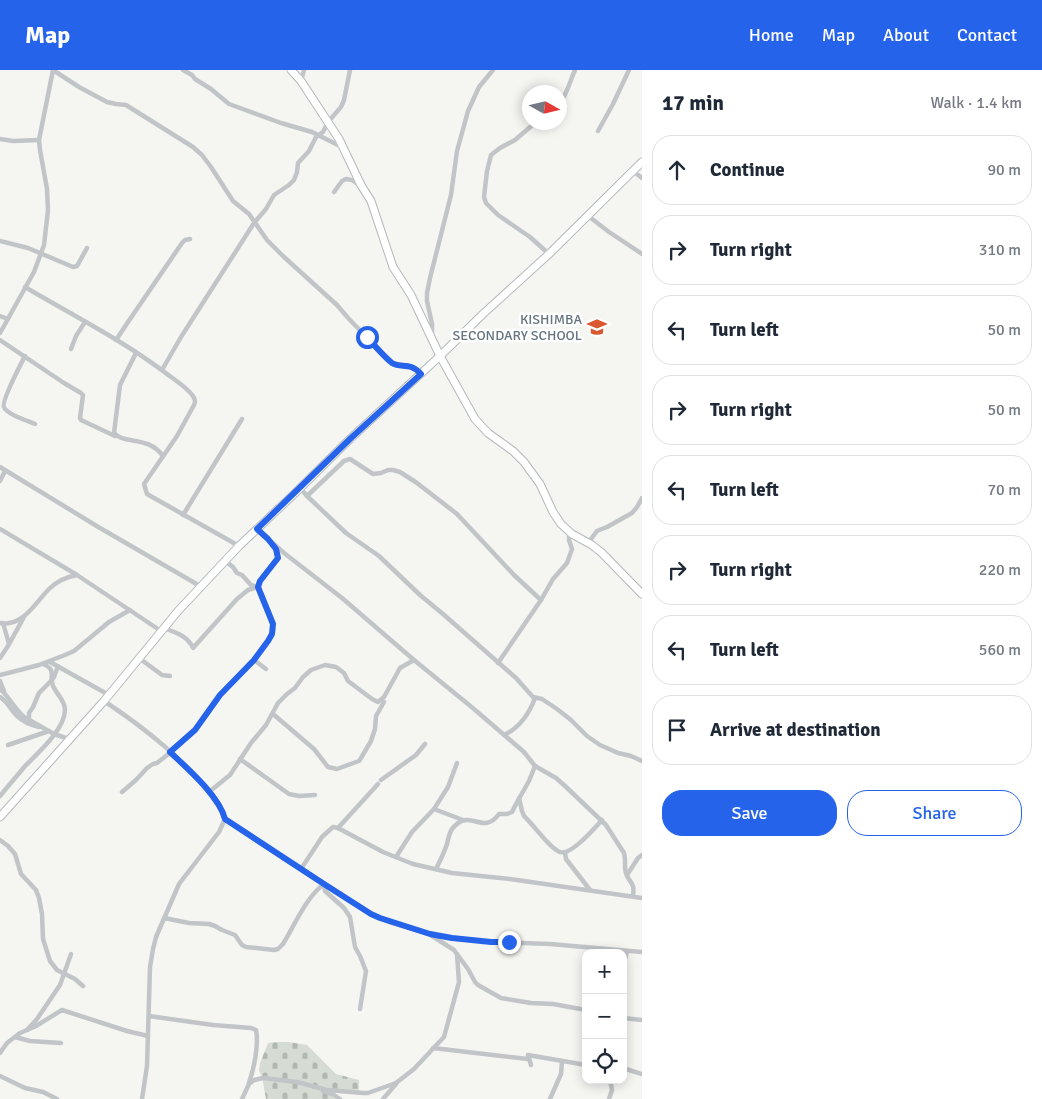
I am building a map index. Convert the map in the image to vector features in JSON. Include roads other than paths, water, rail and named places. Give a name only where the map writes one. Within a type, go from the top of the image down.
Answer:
[{"type":"street","points":[[0,333],[34,272],[44,245],[48,210],[47,189],[39,140],[53,70],[107,102],[126,105],[202,155],[233,201],[249,214],[267,240],[290,264],[337,305],[392,362],[397,365],[411,366],[421,374]]},
{"type":"street","points":[[183,70],[211,89],[228,104],[265,118],[304,129],[343,147]]},
{"type":"street","points":[[291,70],[301,81],[343,147],[360,185],[371,201],[393,267],[411,295],[440,356],[475,419],[488,433],[513,451],[524,462],[540,484],[557,518],[569,531],[602,553],[642,594]]},
{"type":"street","points":[[301,81],[304,70]]},
{"type":"street","points":[[162,370],[180,337],[254,223],[266,209],[274,195],[294,180],[298,172],[298,163],[309,151],[316,137],[339,111],[350,70]]},
{"type":"street","points":[[432,338],[432,324],[427,293],[450,195],[458,144],[478,87],[493,70]]},
{"type":"street","points":[[567,89],[575,70]]},
{"type":"street","points":[[598,131],[629,70]]},
{"type":"street","points":[[527,130],[491,155],[484,197],[486,203],[498,215],[549,254]]},
{"type":"street","points":[[0,139],[13,141],[39,140]]},
{"type":"street","points":[[0,817],[104,701],[162,629],[239,546],[351,438],[549,254],[642,162]]},
{"type":"street","points":[[632,171],[642,178]]},
{"type":"street","points":[[334,192],[346,179],[360,185]]},
{"type":"street","points":[[587,216],[642,254]]},
{"type":"street","points":[[116,340],[182,243],[190,239]]},
{"type":"street","points":[[0,241],[28,248],[70,267],[75,267],[87,248]]},
{"type":"street","points":[[25,287],[100,329],[162,370],[193,395],[195,402],[177,436],[144,484],[144,489],[147,494],[239,546]]},
{"type":"street","points":[[0,316],[8,318]]},
{"type":"street","points":[[71,349],[76,336],[85,322]]},
{"type":"street","points":[[0,340],[82,394],[81,420],[116,436],[148,444],[159,450],[163,456]]},
{"type":"street","points":[[116,436],[114,430],[119,391],[123,378],[136,353]]},
{"type":"street","points":[[25,356],[3,403],[7,411],[35,424]]},
{"type":"street","points":[[183,515],[242,419]]},
{"type":"street","points":[[307,496],[347,459],[350,459],[372,474],[388,470],[400,472],[457,514],[514,575],[541,600]]},
{"type":"street","points":[[0,467],[200,586]]},
{"type":"street","points":[[0,481],[5,471]]},
{"type":"street","points":[[300,488],[346,533],[379,556],[420,595],[516,678],[535,698],[557,709],[600,745],[642,761]]},
{"type":"street","points":[[588,543],[597,531],[635,510],[642,498]]},
{"type":"street","points":[[0,529],[162,629],[179,634],[193,648],[237,599],[248,590],[258,587]]},
{"type":"street","points":[[257,529],[284,553],[342,598],[524,752],[535,766],[560,782],[602,820],[610,829],[624,853],[627,875],[634,887],[633,896]]},
{"type":"street","points":[[498,663],[553,579],[570,557],[572,547],[569,540],[569,531]]},
{"type":"street","points":[[122,792],[147,768],[171,752],[195,730],[220,695],[254,660],[268,641],[272,634],[273,624],[258,587],[260,581],[278,558],[276,549],[268,539]]},
{"type":"street","points":[[225,561],[251,585],[258,587]]},
{"type":"street","points":[[0,658],[24,616],[55,584],[65,578],[77,575]]},
{"type":"street","points":[[0,675],[50,662],[74,651],[109,622],[130,610]]},
{"type":"street","points":[[9,644],[1,623],[10,623],[24,616]]},
{"type":"street","points":[[139,658],[162,675],[170,676]]},
{"type":"street","points":[[254,660],[266,669]]},
{"type":"street","points":[[210,792],[230,775],[251,743],[266,725],[282,698],[296,688],[302,677],[311,670],[325,665],[336,667],[342,670],[346,679],[351,684],[378,702],[384,697],[400,668],[414,660]]},
{"type":"street","points":[[50,662],[109,694]]},
{"type":"street","points":[[0,796],[54,734],[64,715],[65,708],[62,699],[53,686],[51,670],[42,664]]},
{"type":"street","points":[[29,720],[29,713],[39,693],[52,680],[58,666]]},
{"type":"street","points":[[0,681],[4,693]]},
{"type":"street","points":[[0,689],[20,714],[54,734],[69,740]]},
{"type":"street","points":[[0,697],[5,700],[23,721],[47,730]]},
{"type":"street","points":[[504,735],[518,727],[535,698]]},
{"type":"street","points":[[104,701],[129,718],[171,752],[210,792],[224,814],[225,819],[219,832],[179,884],[153,949],[149,985],[147,1067],[142,1099]]},
{"type":"street","points":[[273,714],[314,749],[328,767],[337,769],[362,758],[373,737],[376,716],[384,702]]},
{"type":"street","points":[[8,745],[47,730]]},
{"type":"street","points":[[338,828],[385,777],[416,755],[425,744]]},
{"type":"street","points":[[240,759],[288,794],[299,796],[315,795]]},
{"type":"street","points":[[396,857],[412,832],[434,808],[448,787],[457,763]]},
{"type":"street","points":[[434,808],[463,820],[481,823],[491,822],[499,814],[513,812],[535,766]]},
{"type":"street","points":[[519,798],[524,816],[556,850],[564,853],[571,850],[602,820]]},
{"type":"street","points":[[225,819],[380,918],[430,934],[452,938],[605,949]]},
{"type":"street","points":[[436,869],[447,844],[449,834],[463,820]]},
{"type":"street","points":[[301,869],[322,837],[332,828],[338,828],[383,852],[413,864],[452,873],[512,879],[642,898]]},
{"type":"street","points":[[0,840],[15,854],[22,874],[36,890],[42,914],[43,940],[53,966],[83,986]]},
{"type":"street","points":[[564,853],[566,860],[590,890]]},
{"type":"street","points":[[627,875],[642,855]]},
{"type":"street","points":[[164,918],[189,923],[209,924],[236,936],[244,946],[274,950],[283,944],[309,900],[324,884]]},
{"type":"street","points":[[324,884],[325,891],[344,908],[350,917],[356,947],[366,971],[360,1009]]},
{"type":"street","points":[[430,934],[457,954],[475,982],[501,998],[582,1009]]},
{"type":"street","points":[[627,951],[642,952]]},
{"type":"street","points":[[27,1030],[60,986],[71,954]]},
{"type":"street","points":[[382,1099],[444,1037],[459,982],[457,954]]},
{"type":"street","points":[[0,1053],[7,1043],[15,1037],[62,1010],[148,1036]]},
{"type":"street","points":[[149,1016],[256,1030],[253,1071],[242,1099]]},
{"type":"street","points":[[627,1018],[642,1020]]},
{"type":"street","points":[[15,1037],[30,1041],[60,1043]]},
{"type":"street","points":[[434,1048],[528,1059]]},
{"type":"street","points":[[528,1059],[528,1055],[582,1064]]},
{"type":"street","points":[[528,1059],[531,1065]]},
{"type":"street","points":[[550,1099],[561,1074],[562,1061]]},
{"type":"street","points":[[627,1069],[642,1074]]},
{"type":"street","points":[[0,1076],[25,1088],[43,1092],[57,1099]]},
{"type":"street","points":[[249,1084],[254,1080],[274,1079],[297,1082],[322,1089],[366,1093],[396,1083]]},
{"type":"street","points":[[609,1099],[612,1090],[611,1084]]},
{"type":"street","points":[[322,1089],[340,1099]]},
{"type":"place","name":"KISHIMBA SECONDARY SCHOOL","points":[[597,327]]}]
